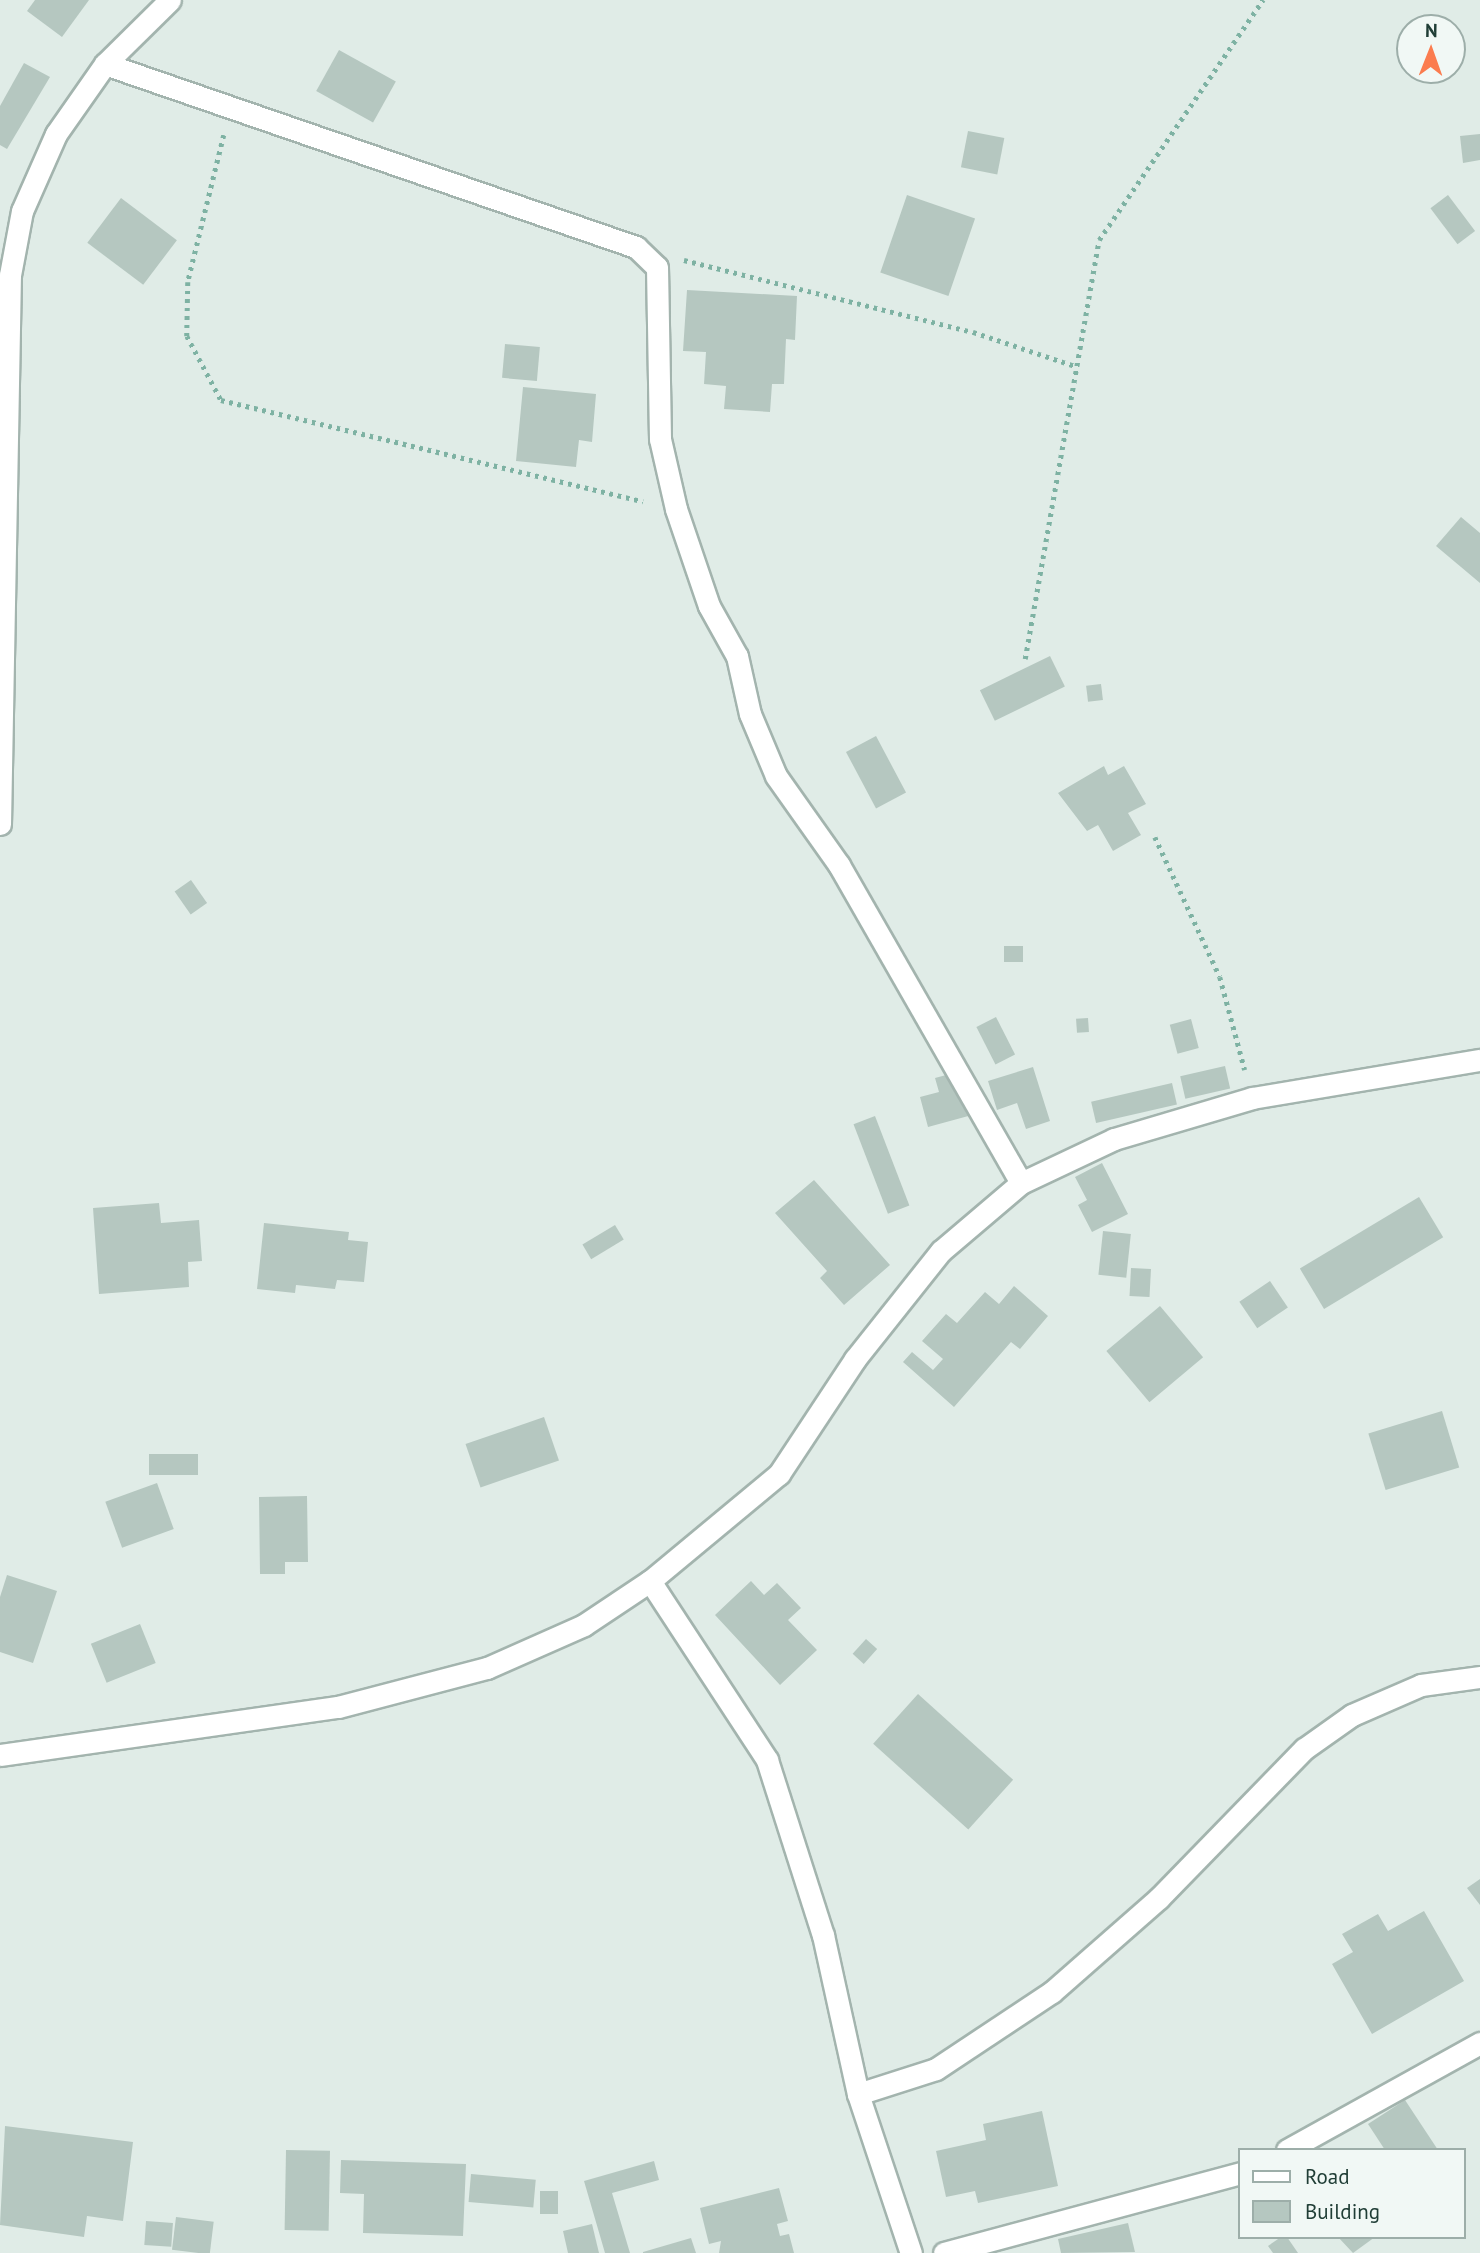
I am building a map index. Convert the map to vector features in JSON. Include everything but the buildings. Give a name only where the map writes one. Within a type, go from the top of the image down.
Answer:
[{"type":"street","points":[[0,824],[10,275],[22,211],[56,134],[105,64],[169,0]]},
{"type":"street","points":[[105,64],[636,247],[657,267],[660,439],[676,509],[709,606],[737,656],[750,714],[776,776],[839,865],[1021,1182]]},
{"type":"street","points":[[0,1755],[338,1707],[487,1668],[584,1625],[650,1581],[779,1474],[856,1359],[941,1251],[1021,1182],[1114,1139],[1252,1098],[1480,1059]]},
{"type":"street","points":[[650,1581],[767,1760],[823,1935],[859,2094],[912,2253]]},
{"type":"street","points":[[859,2094],[936,2069],[1052,1992],[1159,1898],[1304,1749],[1352,1715],[1421,1685],[1480,1677]]},
{"type":"street","points":[[1291,2148],[1480,2043]]},
{"type":"street","points":[[944,2253],[1238,2174]]},
{"type":"path","points":[[1025,659],[1075,366],[1100,240],[1263,0]]},
{"type":"path","points":[[231,107],[188,282],[187,336],[221,400],[676,509]]},
{"type":"path","points":[[636,247],[973,332],[1075,366]]},
{"type":"path","points":[[1155,837],[1220,977],[1252,1098]]}]
